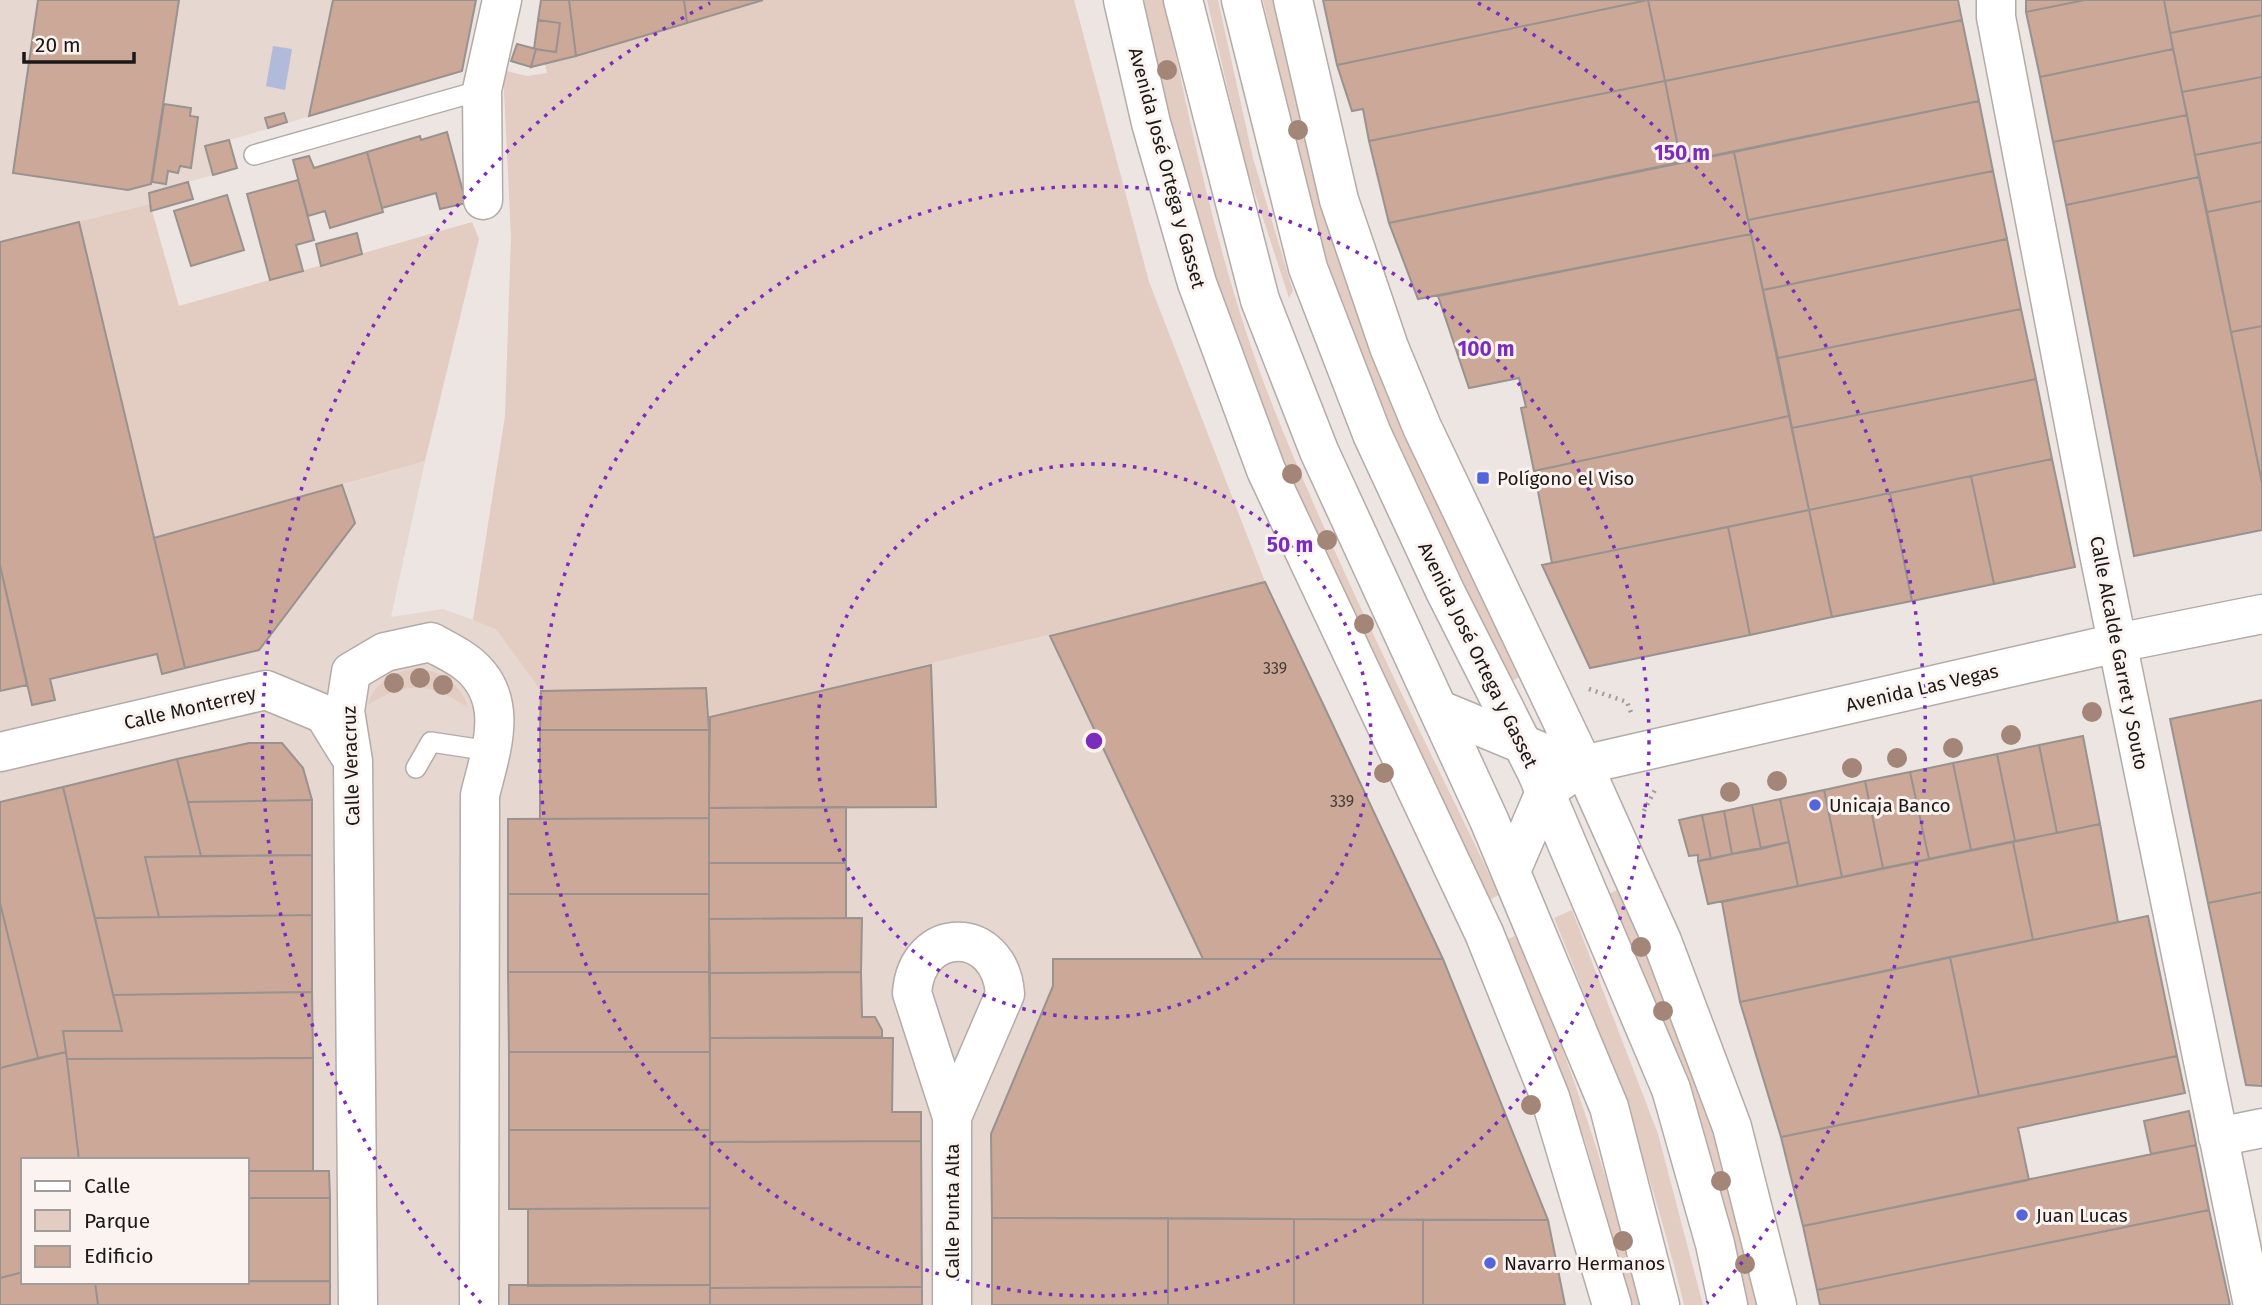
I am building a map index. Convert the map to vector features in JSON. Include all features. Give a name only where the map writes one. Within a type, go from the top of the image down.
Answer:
[{"type":"street","points":[[483,200],[482,90],[502,0]]},
{"type":"street","name":"Avenida José Ortega y Gasset","points":[[1123,0],[1151,123],[1197,283],[1261,458],[1484,933],[1550,1097],[1612,1305]]},
{"type":"street","points":[[1183,0],[1260,300],[1319,451],[1440,710],[1511,871],[1609,1107],[1660,1305]]},
{"type":"street","name":"Avenida José Ortega y Gasset","points":[[1241,0],[1308,268],[1372,434],[1445,591],[1545,792],[1671,1090],[1715,1244],[1728,1305]]},
{"type":"street","points":[[1293,0],[1339,200],[1388,346],[1422,427],[1583,765],[1662,941],[1731,1127],[1777,1305]]},
{"type":"street","name":"Calle Alcalde Garret y Souto","points":[[1996,0],[1996,17],[2117,643],[2253,1305]]},
{"type":"street","name":"Avenida Las Vegas","points":[[1583,765],[2117,643],[2262,614]]},
{"type":"street","name":"Calle Veracruz","points":[[358,1305],[353,761],[345,711],[351,672],[385,652],[431,642],[470,665],[493,698],[496,728],[480,794],[479,1305]]},
{"type":"street","name":"Calle Monterrey","points":[[0,752],[266,690],[324,714],[353,761]]},
{"type":"street","points":[[1440,710],[1523,747],[1583,765]]},
{"type":"street","points":[[1511,871],[1545,792],[1583,765]]},
{"type":"street","name":"Calle Punta Alta","points":[[952,1117],[953,1305]]},
{"type":"street","points":[[2218,1137],[2262,1128]]},
{"type":"lane","points":[[254,155],[482,90]]},
{"type":"lane","points":[[416,768],[431,742],[491,751]]},
{"type":"shaded area","points":[[0,0],[476,0],[462,71],[230,140],[237,168],[150,193],[150,204],[79,223],[342,485],[425,461],[391,617],[443,609],[496,628],[540,690],[576,189],[545,64],[576,56],[1074,0],[1149,282],[1265,582],[1443,959],[1548,1220],[1565,1305],[0,1305]]},
{"type":"green space","points":[[763,0],[1074,0],[1149,282],[1265,582],[710,717],[706,688],[541,691],[496,629],[473,620],[505,416],[511,237],[503,70],[527,76],[547,73],[545,64]]},
{"type":"green space","points":[[1136,0],[1164,0],[1210,207],[1256,360],[1326,532],[1499,895],[1487,901],[1262,418],[1213,288]]},
{"type":"green space","points":[[1207,0],[1218,0],[1253,158],[1293,291],[1289,298],[1245,163]]},
{"type":"green space","points":[[1263,0],[1279,0],[1523,675],[1510,682],[1360,360],[1310,209]]},
{"type":"green space","points":[[150,204],[179,306],[472,222],[479,239],[425,461],[154,538],[79,222]]},
{"type":"green space","points":[[415,668],[448,679],[460,691],[468,708],[442,693],[418,688],[394,692],[368,705],[375,690],[386,679]]},
{"type":"green space","points":[[1622,888],[1702,1096],[1732,1192],[1761,1305],[1745,1305],[1608,894]]},
{"type":"green space","points":[[1572,910],[1658,1134],[1703,1305],[1684,1305],[1643,1158],[1592,1013],[1554,918]]},
{"type":"green space","points":[[1519,934],[1586,1118],[1616,1211],[1641,1305],[1628,1305],[1587,1147],[1553,1053],[1506,940]]},
{"type":"water","points":[[273,46],[292,49],[285,90],[266,86]]},
{"type":"building","points":[[38,0],[179,0],[151,184],[128,190],[13,173]]},
{"type":"building","points":[[333,0],[476,0],[462,71],[309,116]]},
{"type":"building","points":[[541,0],[569,0],[576,56],[531,67],[536,49],[556,52],[560,23],[538,20]]},
{"type":"building","points":[[569,0],[684,0],[687,23],[576,56]]},
{"type":"building","points":[[684,0],[763,0],[687,23]]},
{"type":"building","points":[[1323,0],[1648,0],[1337,65]]},
{"type":"building","points":[[1648,0],[1665,81],[1369,141],[1363,109],[1352,111],[1337,65]]},
{"type":"building","points":[[1648,0],[1958,0],[1962,20],[1665,81]]},
{"type":"building","points":[[2026,0],[2085,0],[2026,12]]},
{"type":"building","points":[[2085,0],[2164,0],[2173,49],[2040,77],[2026,12]]},
{"type":"building","points":[[2164,0],[2262,0],[2262,15],[2170,33]]},
{"type":"building","points":[[2262,15],[2262,77],[2182,92],[2170,33]]},
{"type":"building","points":[[538,20],[560,23],[556,52],[534,49]]},
{"type":"building","points":[[1962,20],[1979,101],[1681,162],[1665,81]]},
{"type":"building","points":[[517,44],[536,49],[531,67],[511,61]]},
{"type":"building","points":[[2173,49],[2187,115],[2053,142],[2040,77]]},
{"type":"building","points":[[2262,77],[2262,142],[2195,155],[2182,92]]},
{"type":"building","points":[[1665,81],[1681,162],[1389,223],[1369,141]]},
{"type":"building","points":[[1979,101],[1993,171],[1748,220],[1734,152]]},
{"type":"building","points":[[164,104],[191,108],[190,116],[198,117],[191,168],[180,166],[178,173],[168,171],[166,184],[152,182]]},
{"type":"building","points":[[284,113],[287,122],[268,128],[265,118]]},
{"type":"building","points":[[2187,115],[2199,177],[2066,205],[2053,142]]},
{"type":"building","points":[[447,132],[466,203],[440,209],[436,193],[382,208],[367,152],[420,136],[421,140]]},
{"type":"building","points":[[229,140],[237,168],[213,175],[205,146]]},
{"type":"building","points":[[2262,142],[2262,201],[2207,212],[2195,155]]},
{"type":"building","points":[[367,152],[383,212],[330,228],[325,211],[308,216],[293,160],[309,156],[314,168]]},
{"type":"building","points":[[1734,152],[1751,234],[1418,299],[1389,223]]},
{"type":"building","points":[[1993,171],[2007,239],[1763,290],[1748,220]]},
{"type":"building","points":[[2199,177],[2262,483],[2262,530],[2134,556],[2066,205]]},
{"type":"building","points":[[298,180],[314,240],[296,245],[303,271],[270,280],[247,194]]},
{"type":"building","points":[[188,182],[193,199],[151,211],[149,193]]},
{"type":"building","points":[[227,195],[244,250],[191,266],[174,211]]},
{"type":"building","points":[[2262,201],[2262,326],[2231,332],[2207,212]]},
{"type":"building","points":[[79,222],[185,668],[162,674],[157,654],[50,679],[55,700],[32,705],[0,565],[0,242]]},
{"type":"building","points":[[357,233],[362,254],[321,266],[316,244]]},
{"type":"building","points":[[1751,234],[1789,416],[1534,471],[1521,408],[1526,407],[1519,378],[1469,388],[1438,296]]},
{"type":"building","points":[[2007,239],[2021,309],[1778,358],[1763,290]]},
{"type":"building","points":[[2021,309],[2036,379],[1792,428],[1778,358]]},
{"type":"building","points":[[2262,326],[2262,483],[2231,332]]},
{"type":"building","points":[[2036,379],[2052,459],[1809,510],[1792,428]]},
{"type":"building","points":[[1789,416],[1809,510],[1552,563],[1534,471]]},
{"type":"building","points":[[2052,459],[2075,567],[1994,584],[1971,476]]},
{"type":"building","points":[[1971,476],[1994,584],[1912,601],[1890,493]]},
{"type":"building","points":[[342,485],[355,523],[259,650],[185,668],[154,538]]},
{"type":"building","points":[[1890,493],[1912,601],[1832,617],[1809,510]]},
{"type":"building","points":[[1809,510],[1832,617],[1750,635],[1728,527]]},
{"type":"building","points":[[1728,527],[1750,635],[1590,668],[1542,565]]},
{"type":"building","points":[[0,565],[27,685],[0,691]]},
{"type":"building","points":[[1265,582],[1443,959],[1203,959],[1050,636]]},
{"type":"building","points":[[931,665],[936,807],[709,808],[710,717]]},
{"type":"building","points":[[706,688],[709,730],[540,730],[541,691]]},
{"type":"building","points":[[2262,700],[2262,892],[2208,903],[2170,719]]},
{"type":"building","points":[[540,730],[709,730],[709,818],[540,819]]},
{"type":"building","points":[[2083,736],[2100,824],[2057,833],[2039,745]]},
{"type":"building","points":[[249,743],[282,743],[303,768],[312,800],[188,802],[177,759]]},
{"type":"building","points":[[2039,745],[2057,833],[2015,841],[1997,754]]},
{"type":"building","points":[[1997,754],[2015,841],[1971,850],[1953,763]]},
{"type":"building","points":[[177,759],[201,856],[145,857],[159,917],[95,918],[63,787]]},
{"type":"building","points":[[1953,763],[1971,850],[1929,859],[1910,772]]},
{"type":"building","points":[[1910,772],[1929,859],[1883,868],[1865,781]]},
{"type":"building","points":[[1865,781],[1883,868],[1842,877],[1824,790]]},
{"type":"building","points":[[63,787],[122,1031],[63,1031],[66,1052],[38,1058],[0,903],[0,802]]},
{"type":"building","points":[[1824,790],[1842,877],[1798,886],[1780,799]]},
{"type":"building","points":[[1780,799],[1789,842],[1761,849],[1752,805]]},
{"type":"building","points":[[312,800],[312,855],[201,856],[188,802]]},
{"type":"building","points":[[1752,805],[1761,849],[1732,854],[1724,811]]},
{"type":"building","points":[[846,807],[846,863],[709,863],[709,808]]},
{"type":"building","points":[[1724,811],[1732,854],[1711,859],[1702,815]]},
{"type":"building","points":[[1702,815],[1711,859],[1698,861],[1698,855],[1689,856],[1679,820]]},
{"type":"building","points":[[709,818],[709,894],[508,894],[508,819]]},
{"type":"building","points":[[2100,824],[2118,922],[2033,940],[2013,842]]},
{"type":"building","points":[[1789,842],[1798,886],[1708,904],[1698,861]]},
{"type":"building","points":[[2013,842],[2033,940],[1740,1002],[1722,902]]},
{"type":"building","points":[[312,855],[312,915],[159,917],[145,857]]},
{"type":"building","points":[[709,863],[846,863],[846,918],[709,919]]},
{"type":"building","points":[[2262,892],[2262,1086],[2246,1085],[2208,903]]},
{"type":"building","points":[[508,894],[709,894],[709,972],[508,972]]},
{"type":"building","points":[[0,903],[38,1058],[0,1068]]},
{"type":"building","points":[[312,915],[312,992],[113,995],[95,918]]},
{"type":"building","points":[[2148,916],[2177,1056],[1979,1096],[1950,957]]},
{"type":"building","points":[[862,918],[861,972],[710,973],[709,919]]},
{"type":"building","points":[[1950,957],[1979,1096],[1781,1137],[1740,1002]]},
{"type":"building","points":[[1053,959],[1443,959],[1548,1220],[992,1218],[991,1134],[1053,986]]},
{"type":"building","points":[[508,972],[709,972],[710,1052],[509,1052]]},
{"type":"building","points":[[861,972],[862,1017],[875,1017],[882,1030],[882,1037],[710,1038],[710,973]]},
{"type":"building","points":[[312,992],[313,1058],[67,1059],[63,1031],[122,1031],[113,995]]},
{"type":"building","points":[[710,1038],[893,1038],[892,1112],[921,1112],[921,1141],[710,1142]]},
{"type":"building","points":[[66,1052],[79,1158],[21,1158],[21,1273],[0,1278],[0,1068]]},
{"type":"building","points":[[509,1052],[710,1052],[710,1130],[509,1130]]},
{"type":"building","points":[[2177,1056],[2185,1093],[2018,1128],[2029,1180],[1803,1226],[1781,1137]]},
{"type":"building","points":[[313,1058],[313,1171],[248,1171],[248,1158],[79,1158],[67,1059]]},
{"type":"building","points":[[2189,1111],[2196,1145],[2151,1154],[2144,1121]]},
{"type":"building","points":[[509,1130],[710,1130],[710,1208],[509,1209]]},
{"type":"building","points":[[921,1141],[922,1287],[710,1288],[710,1142]]},
{"type":"building","name":"Juan Lucas","points":[[2196,1145],[2209,1210],[1817,1290],[1803,1226]]},
{"type":"building","points":[[248,1171],[329,1171],[330,1198],[248,1198]]},
{"type":"building","points":[[248,1198],[330,1198],[330,1281],[248,1281]]},
{"type":"building","points":[[710,1208],[710,1285],[528,1286],[528,1209]]},
{"type":"building","points":[[2209,1210],[2230,1305],[1820,1305],[1817,1290]]},
{"type":"building","points":[[992,1218],[1168,1218],[1168,1305],[992,1305]]},
{"type":"building","points":[[1168,1218],[1294,1219],[1294,1305],[1168,1305]]},
{"type":"building","points":[[1294,1219],[1423,1220],[1423,1305],[1294,1305]]},
{"type":"building","name":"Navarro Hermanos","points":[[1423,1220],[1548,1220],[1565,1305],[1423,1305]]},
{"type":"building","points":[[21,1273],[21,1284],[95,1284],[98,1305],[0,1305],[0,1278]]},
{"type":"building","points":[[248,1281],[330,1281],[330,1305],[98,1305],[95,1284],[248,1284]]},
{"type":"building","points":[[509,1285],[710,1285],[710,1305],[509,1305]]},
{"type":"building","points":[[922,1287],[922,1305],[710,1305],[710,1288]]},
{"type":"place","name":"Polígono el Viso","points":[[1483,478]]},
{"type":"place","name":"Unicaja Banco","points":[[1815,805]]},
{"type":"place","name":"Juan Lucas","points":[[2022,1215]]},
{"type":"place","name":"Navarro Hermanos","points":[[1490,1263]]}]
